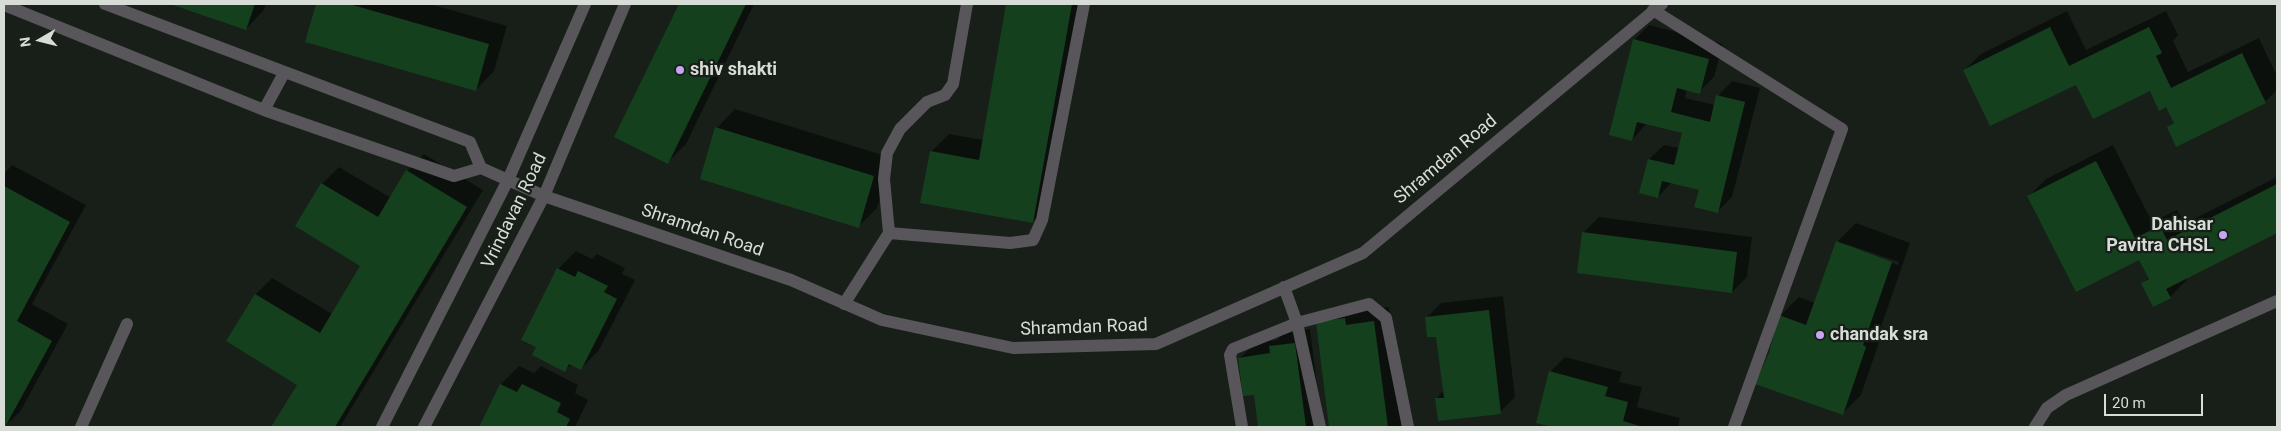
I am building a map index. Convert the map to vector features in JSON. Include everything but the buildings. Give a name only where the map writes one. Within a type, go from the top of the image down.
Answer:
[{"type":"street","points":[[4,5],[264,110],[454,176],[481,168],[470,142],[105,4]]},
{"type":"street","points":[[382,427],[508,180],[585,4]]},
{"type":"street","name":"Vrindavan Road","points":[[424,427],[544,196],[624,4]]},
{"type":"street","points":[[844,304],[889,233],[884,179],[888,152],[900,129],[927,102],[945,96],[953,84],[967,4]]},
{"type":"street","points":[[889,233],[1010,243],[1032,240],[1042,220],[1084,4]]},
{"type":"street","points":[[1658,7],[1842,129],[1734,427]]},
{"type":"street","name":"Shramdan Road","points":[[481,168],[544,196],[791,280],[882,320],[1013,348],[1156,344],[1363,253],[1658,7]]},
{"type":"street","points":[[264,110],[284,73]]},
{"type":"street","points":[[1284,287],[1297,323],[1320,427]]},
{"type":"street","points":[[2034,427],[2047,408],[2066,395],[2277,301]]},
{"type":"street","points":[[1242,427],[1230,352],[1238,346],[1297,323],[1369,304],[1381,312],[1388,325],[1408,427]]},
{"type":"street","points":[[81,427],[127,324]]},
{"type":"place","name":"shiv shakti","points":[[680,70]]},
{"type":"place","name":"Dahisar Pavitra CHSL","points":[[2223,235]]},
{"type":"place","name":"chandak sra","points":[[1820,335]]}]
